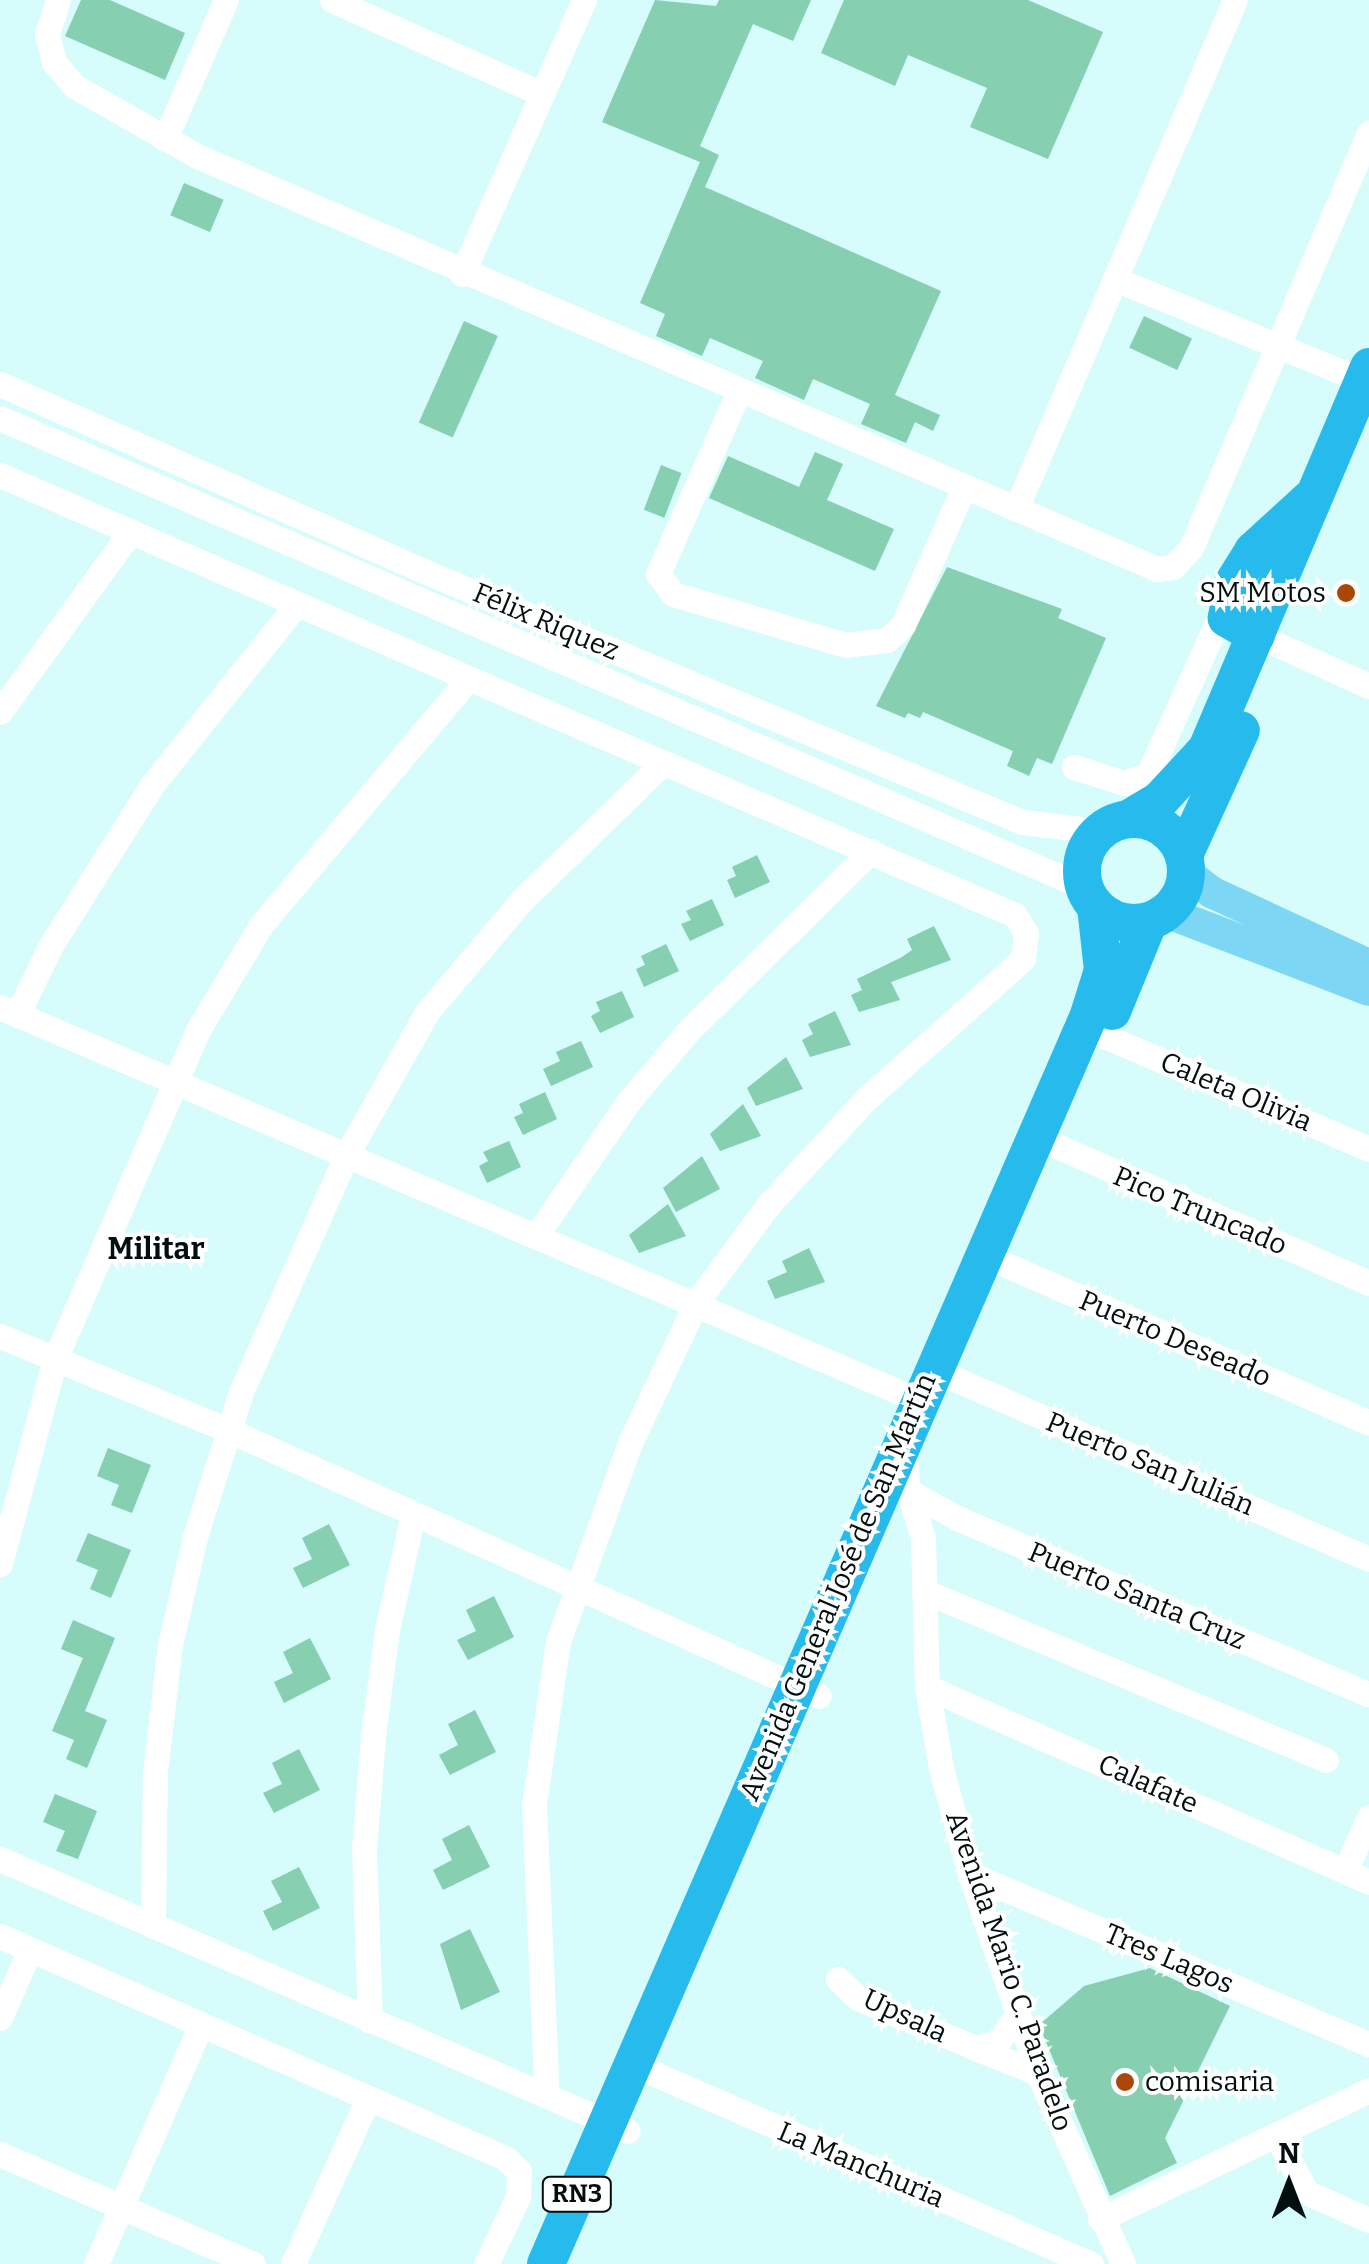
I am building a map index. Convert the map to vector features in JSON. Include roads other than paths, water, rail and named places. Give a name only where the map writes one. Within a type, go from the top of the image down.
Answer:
[{"type":"highway","points":[[1241,627],[1253,550],[1316,494],[1367,377]]},
{"type":"highway","name":"Avenida General José de San Martín","points":[[546,2264],[643,2070],[896,1485],[935,1382],[1043,1142],[1100,983],[1104,938],[1083,860],[1115,824],[1160,800],[1207,749],[1241,627],[1369,425]]},
{"type":"highway","name":"Avenida General José de San Martín","points":[[1043,1142],[1102,1035],[1186,864],[1241,627]]},
{"type":"highway","points":[[1115,824],[1164,827],[1186,864]]},
{"type":"highway","points":[[1090,896],[1120,922],[1158,917]]},
{"type":"highway","name":"Avenida General José de San Martín","points":[[896,1485],[904,1437],[935,1382]]},
{"type":"highway","name":"Avenida General José de San Martín","points":[[570,2264],[617,2127]]},
{"type":"main road","points":[[1186,864],[1211,892],[1369,965]]},
{"type":"main road","points":[[1158,917],[1369,990]]},
{"type":"street","points":[[58,0],[47,34],[54,62],[101,105],[165,139],[462,274],[1131,560],[1173,567],[1191,548],[1369,132]]},
{"type":"street","points":[[165,139],[226,0]]},
{"type":"street","points":[[332,0],[542,94]]},
{"type":"street","points":[[462,274],[584,0]]},
{"type":"street","points":[[1016,509],[1235,0]]},
{"type":"street","points":[[1115,279],[1279,346],[1367,377]]},
{"type":"street","name":"Félix Riquez","points":[[0,384],[1022,822],[1115,824]]},
{"type":"street","points":[[740,392],[658,574],[673,594],[845,645],[887,640],[902,625],[964,487]]},
{"type":"street","name":"Félix Riquez","points":[[0,418],[1090,896]]},
{"type":"street","points":[[0,475],[1015,915],[1026,933],[1023,959],[806,1157],[696,1303],[630,1443],[574,1586],[558,1642],[534,1804],[547,2096]]},
{"type":"street","points":[[0,712],[131,530]]},
{"type":"street","points":[[8,1011],[152,785],[297,604]]},
{"type":"street","points":[[1074,768],[1124,783],[1148,774],[1241,627],[1369,686]]},
{"type":"street","points":[[0,1564],[55,1360],[172,1084],[262,926],[468,679]]},
{"type":"street","points":[[153,1926],[155,1772],[170,1646],[226,1429],[347,1154],[426,1012],[521,901],[663,764]]},
{"type":"street","points":[[536,1236],[628,1102],[690,1029],[871,851]]},
{"type":"street","name":"Puerto San Julián","points":[[8,1011],[172,1084],[696,1303],[935,1382],[1369,1559]]},
{"type":"street","name":"Caleta Olivia","points":[[1102,1035],[1369,1149]]},
{"type":"street","name":"Pico Truncado","points":[[1043,1142],[1369,1283]]},
{"type":"street","name":"Puerto Deseado","points":[[992,1259],[1369,1422]]},
{"type":"street","points":[[0,1336],[226,1429],[808,1691]]},
{"type":"street","name":"Avenida Mario C. Paradelo","points":[[896,1485],[920,1522],[927,1686],[970,1874],[1038,2073],[1123,2264]]},
{"type":"street","name":"Puerto Santa Cruz","points":[[896,1485],[957,1518],[1369,1695]]},
{"type":"street","points":[[370,2020],[364,1849],[373,1736],[414,1515]]},
{"type":"street","points":[[924,1590],[1326,1760]]},
{"type":"street","name":"Calafate","points":[[927,1686],[1357,1877]]},
{"type":"street","points":[[1357,1877],[1369,1817]]},
{"type":"street","points":[[0,1859],[617,2127]]},
{"type":"street","name":"Tres Lagos","points":[[970,1874],[1369,2044]]},
{"type":"street","points":[[0,1936],[505,2158],[519,2171],[518,2197],[486,2264]]},
{"type":"street","points":[[0,2018],[30,1949]]},
{"type":"street","name":"Upsala","points":[[838,1979],[858,1998],[1038,2073]]},
{"type":"street","name":"Upsala","points":[[975,2048],[998,2044],[1018,2014]]},
{"type":"street","points":[[96,2264],[201,2025]]},
{"type":"street","name":"La Manchuria","points":[[643,2070],[1091,2264]]},
{"type":"street","points":[[1100,2219],[1369,2090]]},
{"type":"street","points":[[302,2261],[368,2099]]},
{"type":"street","points":[[1277,2136],[1306,2192],[1369,2220]]},
{"type":"street","points":[[0,2154],[253,2264]]},
{"type":"place","name":"SM Motos","points":[[1346,593]]},
{"type":"place","name":"comisaria","points":[[1125,2082]]},
{"type":"district","name":"Militar","points":[[156,1249]]}]
